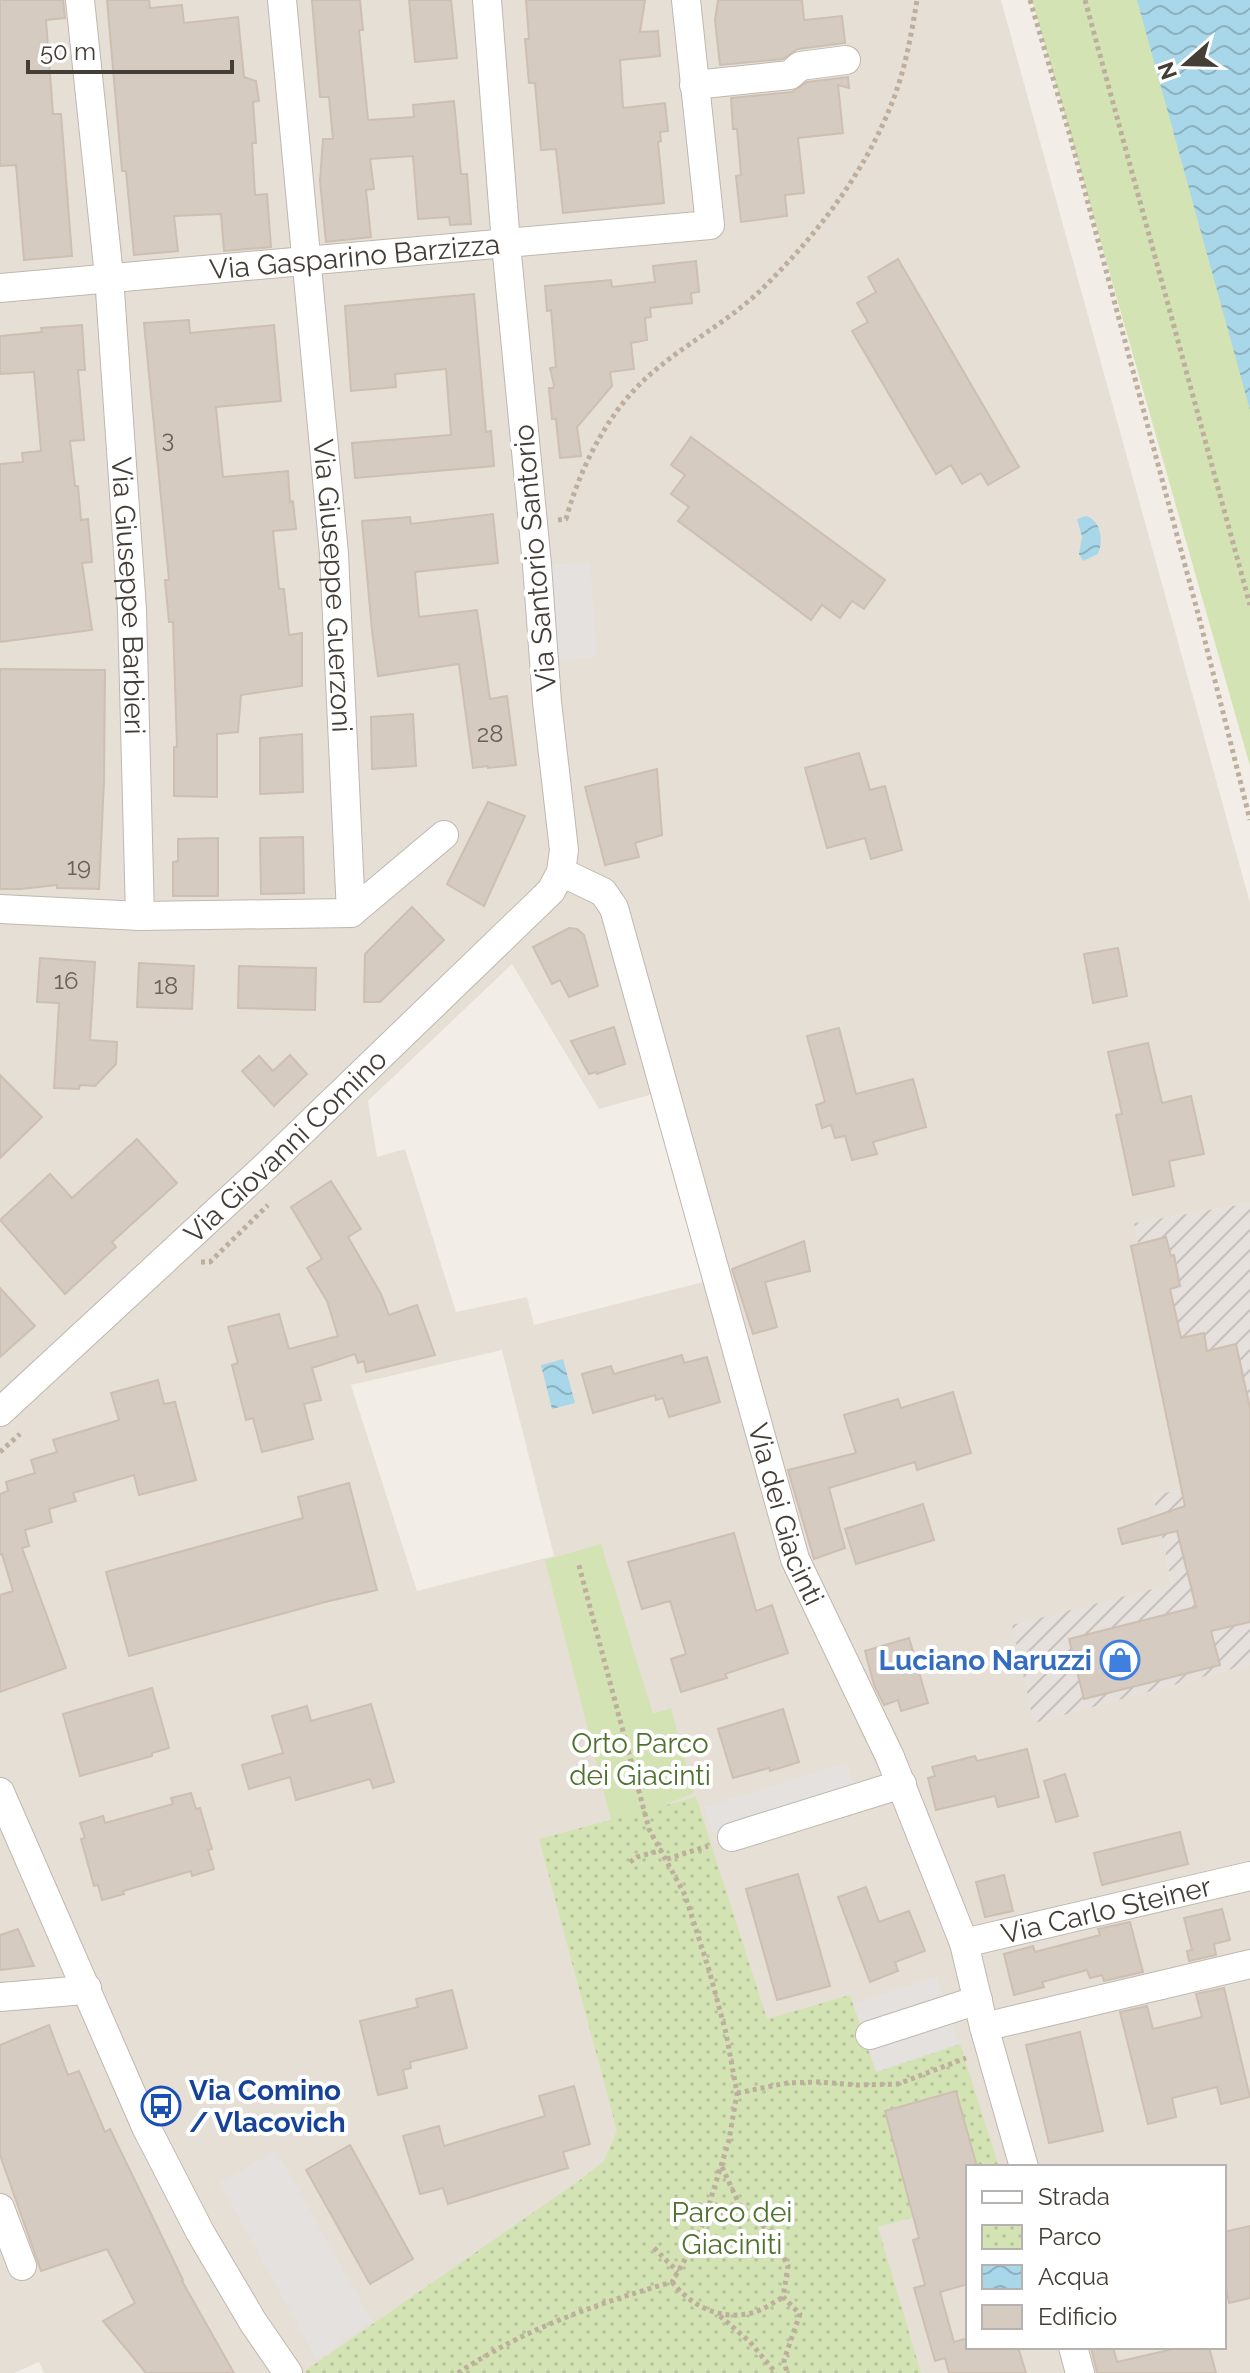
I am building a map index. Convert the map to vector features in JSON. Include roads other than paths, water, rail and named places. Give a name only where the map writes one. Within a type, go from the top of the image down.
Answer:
[{"type":"street","name":"Via Giuseppe Barbieri","points":[[80,0],[109,276],[132,610],[140,916]]},
{"type":"street","name":"Via Giuseppe Guerzoni","points":[[282,0],[334,554],[351,913]]},
{"type":"street","name":"Via Santorio Santorio","points":[[487,0],[548,709],[564,850],[561,872]]},
{"type":"street","points":[[686,0],[694,85],[790,75],[800,66],[846,60]]},
{"type":"street","name":"Via Gasparino Barzizza","points":[[0,288],[710,225],[694,85]]},
{"type":"street","points":[[0,909],[140,916],[351,913],[444,835]]},
{"type":"street","name":"Via Giovanni Comino","points":[[0,1412],[266,1166],[551,891],[561,872]]},
{"type":"street","name":"Via dei Giacinti","points":[[561,872],[603,892],[614,908],[795,1559],[902,1784],[964,1943],[1023,2165]]},
{"type":"street","points":[[724,1840],[902,1784]]},
{"type":"street","points":[[0,1792],[146,2127],[191,2215],[253,2322],[288,2373]]},
{"type":"street","name":"Via Carlo Steiner","points":[[964,1943],[1250,1876]]},
{"type":"street","points":[[870,2035],[984,2025],[1250,1964]]},
{"type":"street","points":[[0,1997],[87,1988]]},
{"type":"street","points":[[0,2208],[22,2266]]},
{"type":"street","points":[[1074,2349],[1080,2373]]},
{"type":"water","points":[[1137,0],[1250,0],[1250,410]]},
{"type":"water","points":[[1086,516],[1098,526],[1101,543],[1098,554],[1083,561],[1079,554],[1082,537],[1077,519]]},
{"type":"water","points":[[563,1359],[575,1403],[552,1409],[541,1365]]},
{"type":"place","name":"Luciano Naruzzi","points":[[1120,1660]]},
{"type":"place","name":"Via Comino / Vlacovich","points":[[161,2106]]},
{"type":"park label","name":"Orto Parco dei Giacinti","points":[[640,1759]]},
{"type":"park label","name":"Parco dei Giaciniti","points":[[732,2228]]}]
